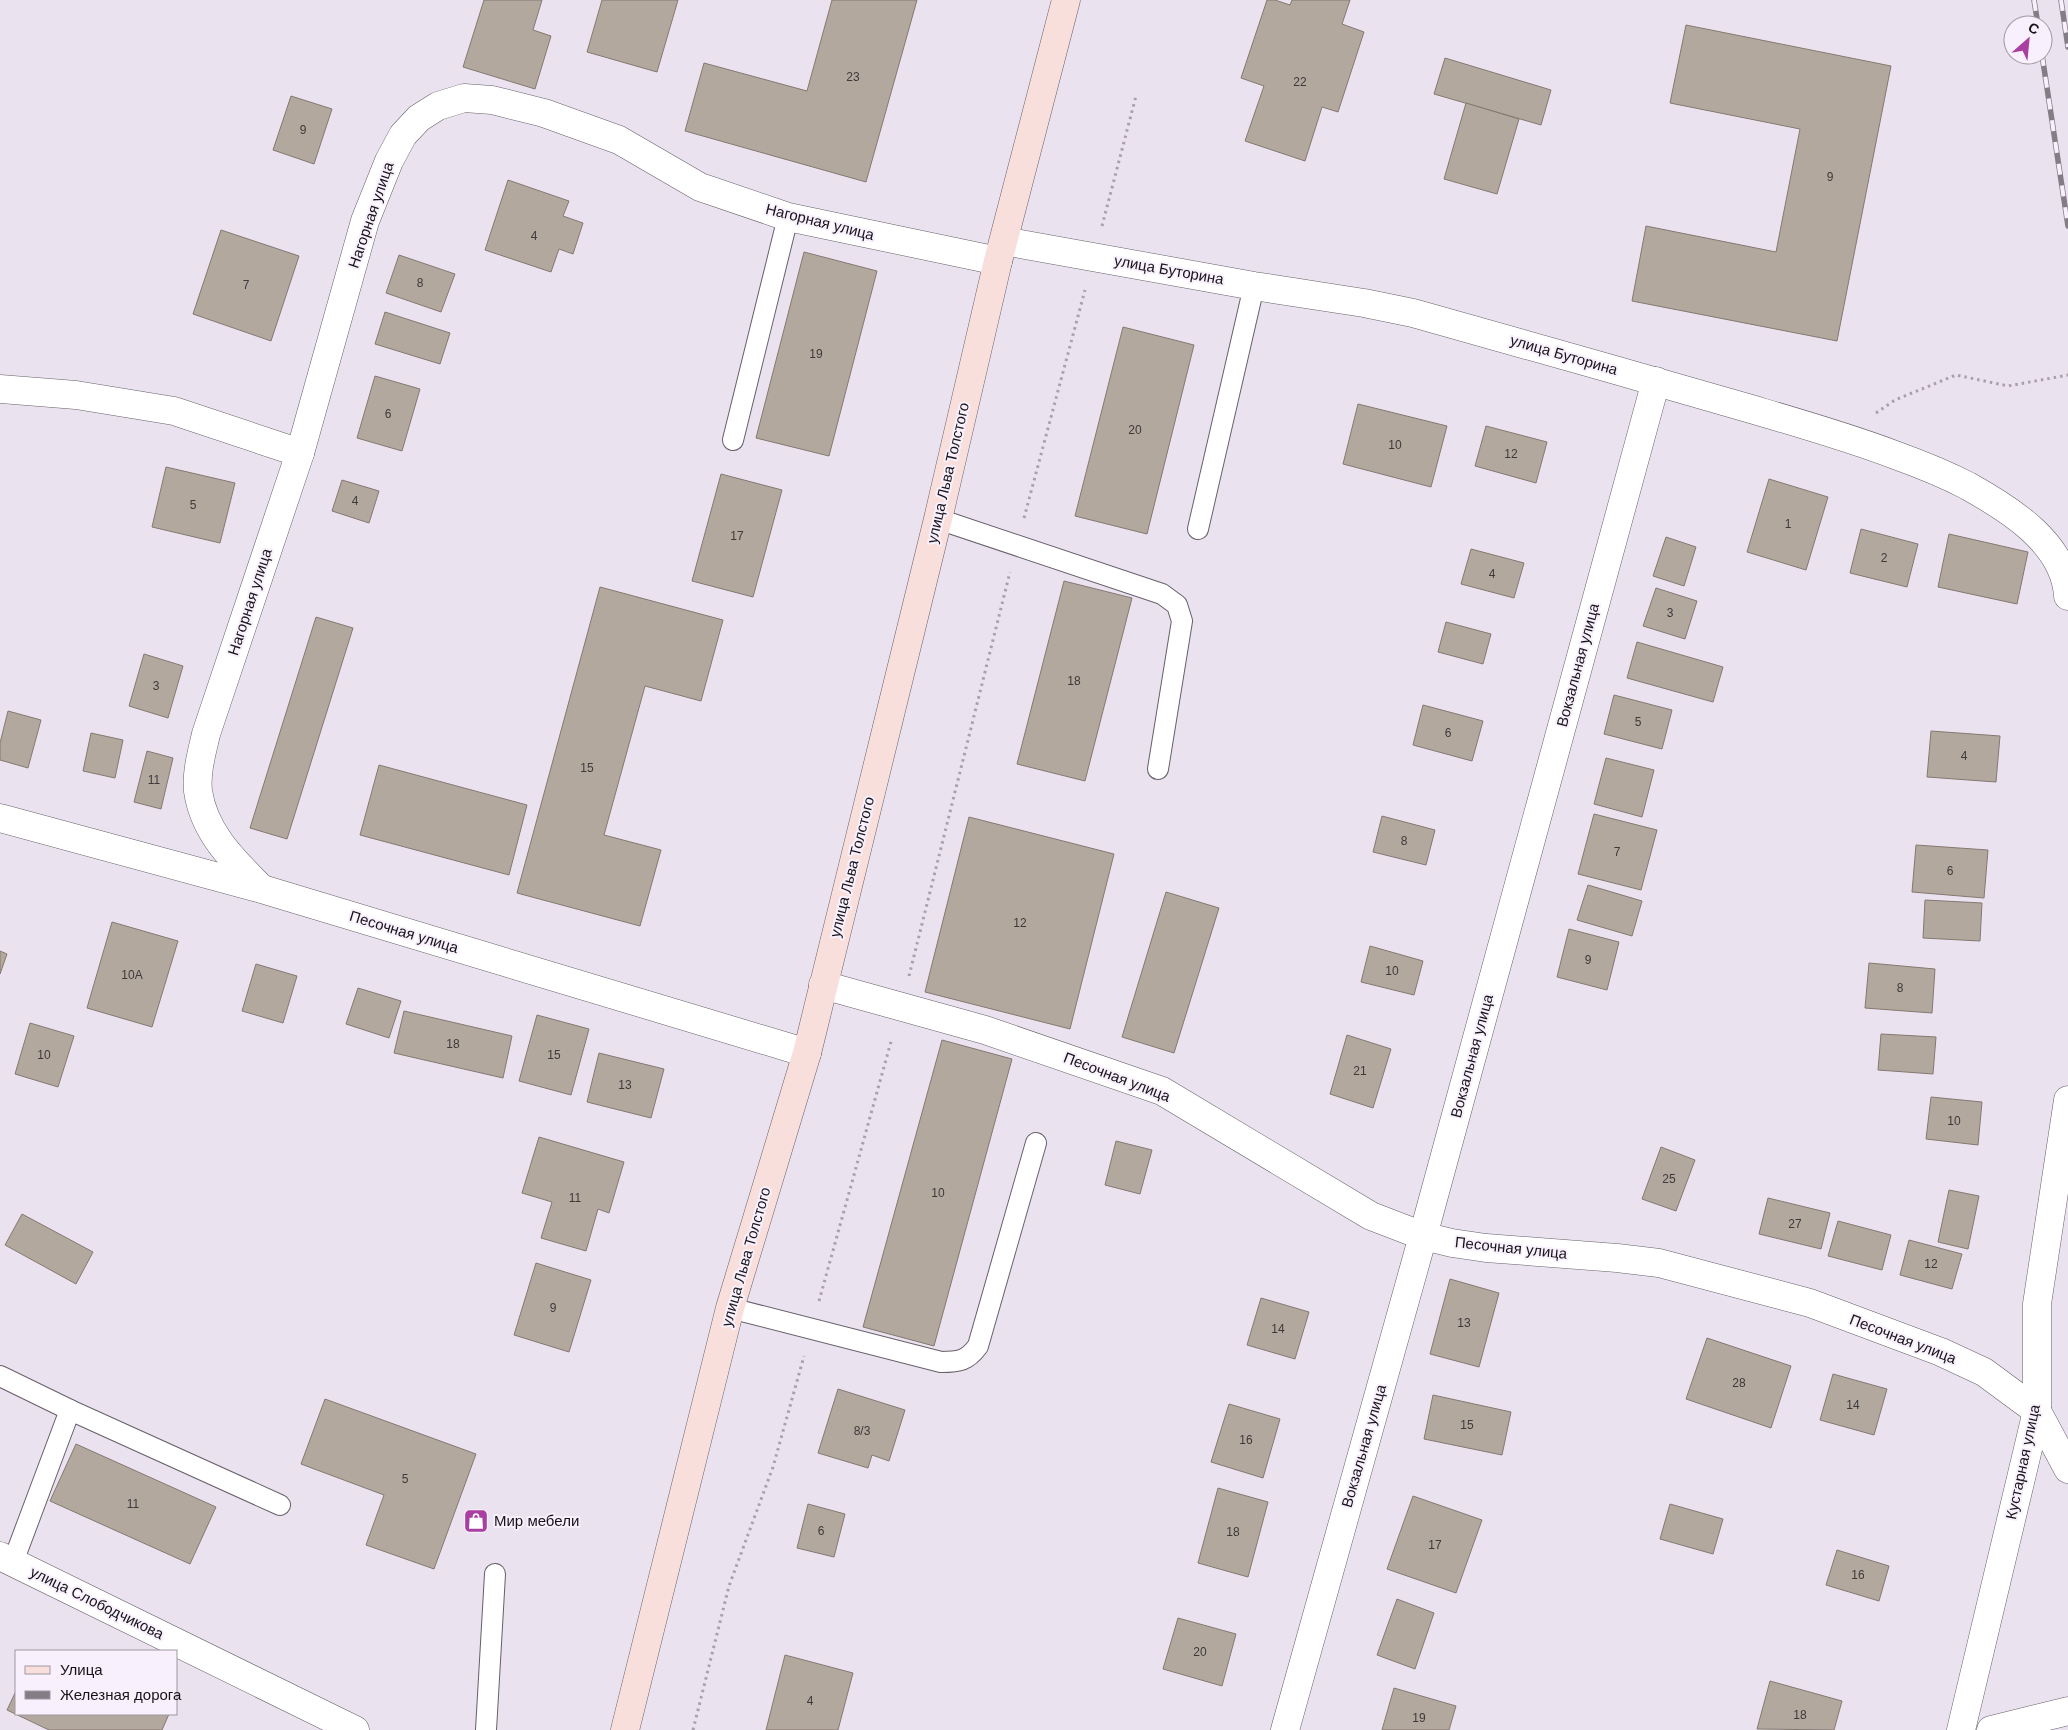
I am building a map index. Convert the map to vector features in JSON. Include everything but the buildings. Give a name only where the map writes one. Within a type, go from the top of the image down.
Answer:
[{"type":"main road","name":"улица Льва Толстого","points":[[625,1730],[730,1308],[807,1053],[938,519],[1001,251],[1066,0]]},
{"type":"street","name":"Нагорная улица","points":[[262,889],[234,862],[217,841],[203,812],[198,790],[200,764],[210,724],[300,453],[365,221],[389,161],[403,135],[419,118],[438,106],[464,98],[492,100],[544,113],[619,140],[700,187],[788,218],[1001,251]]},
{"type":"street","name":"улица Буторина","points":[[1001,251],[1364,302],[1413,313],[1842,435],[1936,471],[1968,486],[2022,521],[2043,539],[2059,564],[2068,589]]},
{"type":"street","name":"Вокзальная улица","points":[[1285,1730],[1423,1236],[1656,381]]},
{"type":"street","points":[[0,389],[76,395],[174,411],[300,453]]},
{"type":"street","points":[[2068,589],[2068,596]]},
{"type":"street","name":"Песочная улица","points":[[0,818],[262,889],[807,1053]]},
{"type":"street","name":"Песочная улица","points":[[823,985],[985,1030],[1162,1091],[1371,1216],[1423,1236],[1486,1248],[1659,1263],[1810,1303],[1941,1352],[1984,1372],[2037,1412],[2068,1469]]},
{"type":"street","name":"Кустарная улица","points":[[1961,1730],[2037,1412],[2037,1304],[2068,1100]]},
{"type":"street","name":"улица Слободчикова","points":[[7,1559],[355,1730]]},
{"type":"street","points":[[1991,1730],[2068,1711]]},
{"type":"lane","points":[[733,440],[788,218]]},
{"type":"lane","points":[[1198,528],[1254,286]]},
{"type":"lane","points":[[938,519],[1162,594],[1177,605],[1182,621],[1158,769]]},
{"type":"lane","points":[[730,1308],[941,1362],[955,1362],[970,1357],[978,1346],[1036,1143]]},
{"type":"lane","points":[[0,1376],[70,1410],[280,1505]]},
{"type":"lane","points":[[7,1559],[70,1410]]},
{"type":"lane","points":[[486,1730],[495,1574]]},
{"type":"path","points":[[1101,228],[1136,96]]},
{"type":"path","points":[[1022,522],[1086,285]]},
{"type":"path","points":[[1842,435],[1895,400],[1956,375],[2008,386],[2068,375]]},
{"type":"path","points":[[908,980],[1010,570]]},
{"type":"path","points":[[818,1304],[892,1037]]},
{"type":"path","points":[[693,1730],[729,1586],[773,1467],[805,1352]]},
{"type":"railway","points":[[2034,0],[2036,15]]},
{"type":"railway","points":[[2061,0],[2068,47]]},
{"type":"railway","points":[[2044,65],[2068,226]]},
{"type":"place","name":"Мир мебели","points":[[476,1521]]}]
